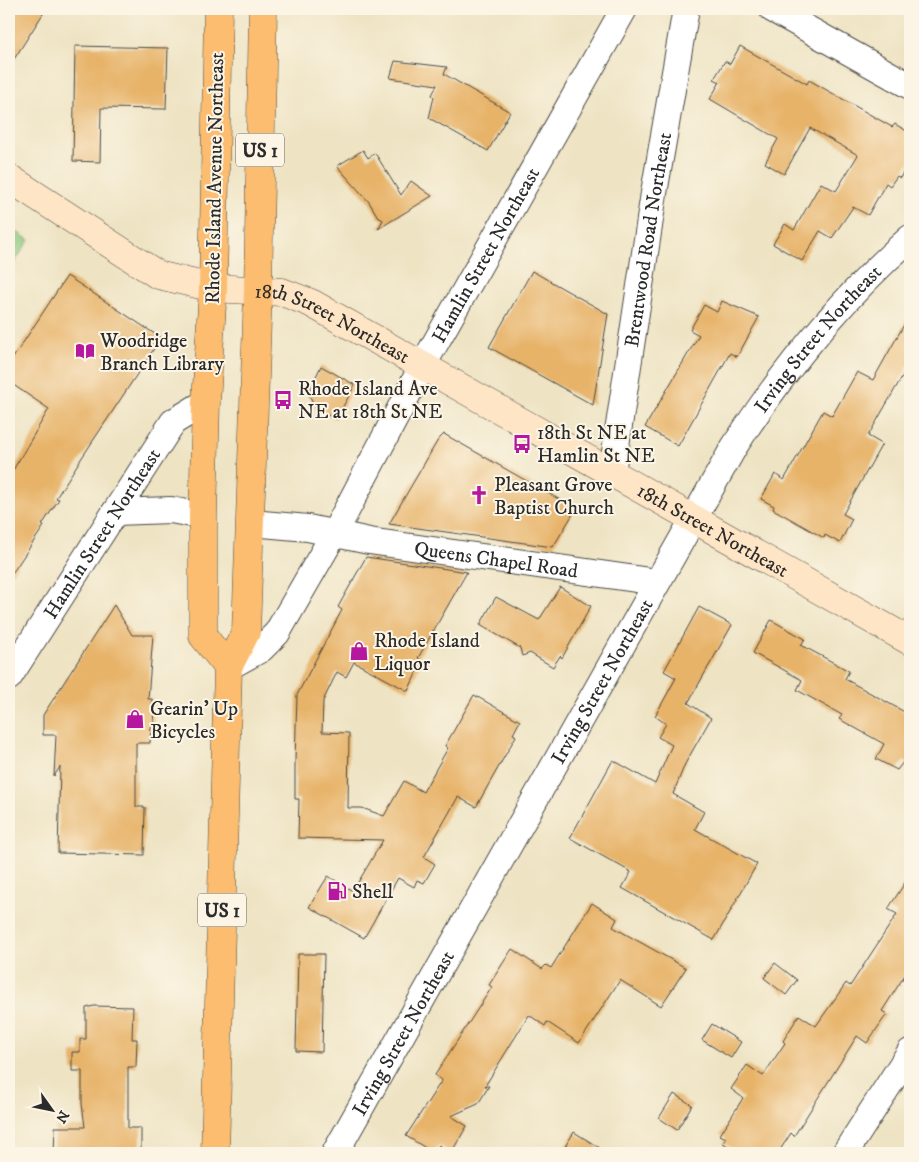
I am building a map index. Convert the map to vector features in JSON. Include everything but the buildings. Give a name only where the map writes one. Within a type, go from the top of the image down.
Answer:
[{"type":"main road","name":"Rhode Island Avenue Northeast","points":[[218,9],[213,288],[206,402],[203,516],[203,636],[228,667]]},
{"type":"main road","name":"US 1","points":[[215,1153],[228,667],[246,632],[251,523],[258,292],[263,9]]},
{"type":"main road","name":"18th Street Northeast","points":[[9,178],[158,275],[213,288],[282,292],[311,302],[910,641]]},
{"type":"street","name":"Hamlin Street Northeast","points":[[228,667],[261,649],[277,633],[334,534],[423,365],[624,9]]},
{"type":"street","name":"Brentwood Road Northeast","points":[[612,472],[654,193],[686,9]]},
{"type":"street","points":[[772,9],[910,86]]},
{"type":"street","name":"Irving Street Northeast","points":[[335,1153],[734,447],[791,364],[846,300],[910,238]]},
{"type":"street","name":"Hamlin Street Northeast","points":[[9,677],[172,422],[206,402]]},
{"type":"street","points":[[114,512],[171,510],[203,516]]},
{"type":"street","points":[[251,523],[308,528],[334,534]]},
{"type":"street","name":"Queens Chapel Road","points":[[334,534],[369,541],[657,582]]},
{"type":"street","points":[[845,1153],[910,1052]]},
{"type":"green space","points":[[9,227],[29,240],[9,271]]},
{"type":"place","name":"Woodridge Branch Library","points":[[85,351]]},
{"type":"place","name":"Rhode Island Ave NE at 18th St NE","points":[[283,400]]},
{"type":"place","name":"18th St NE at Hamlin St NE","points":[[522,444]]},
{"type":"place","name":"Pleasant Grove Baptist Church","points":[[479,495]]},
{"type":"place","name":"Rhode Island Liquor","points":[[359,651]]},
{"type":"place","name":"Gearin' Up Bicycles","points":[[135,719]]},
{"type":"place","name":"Shell","points":[[337,891]]}]
